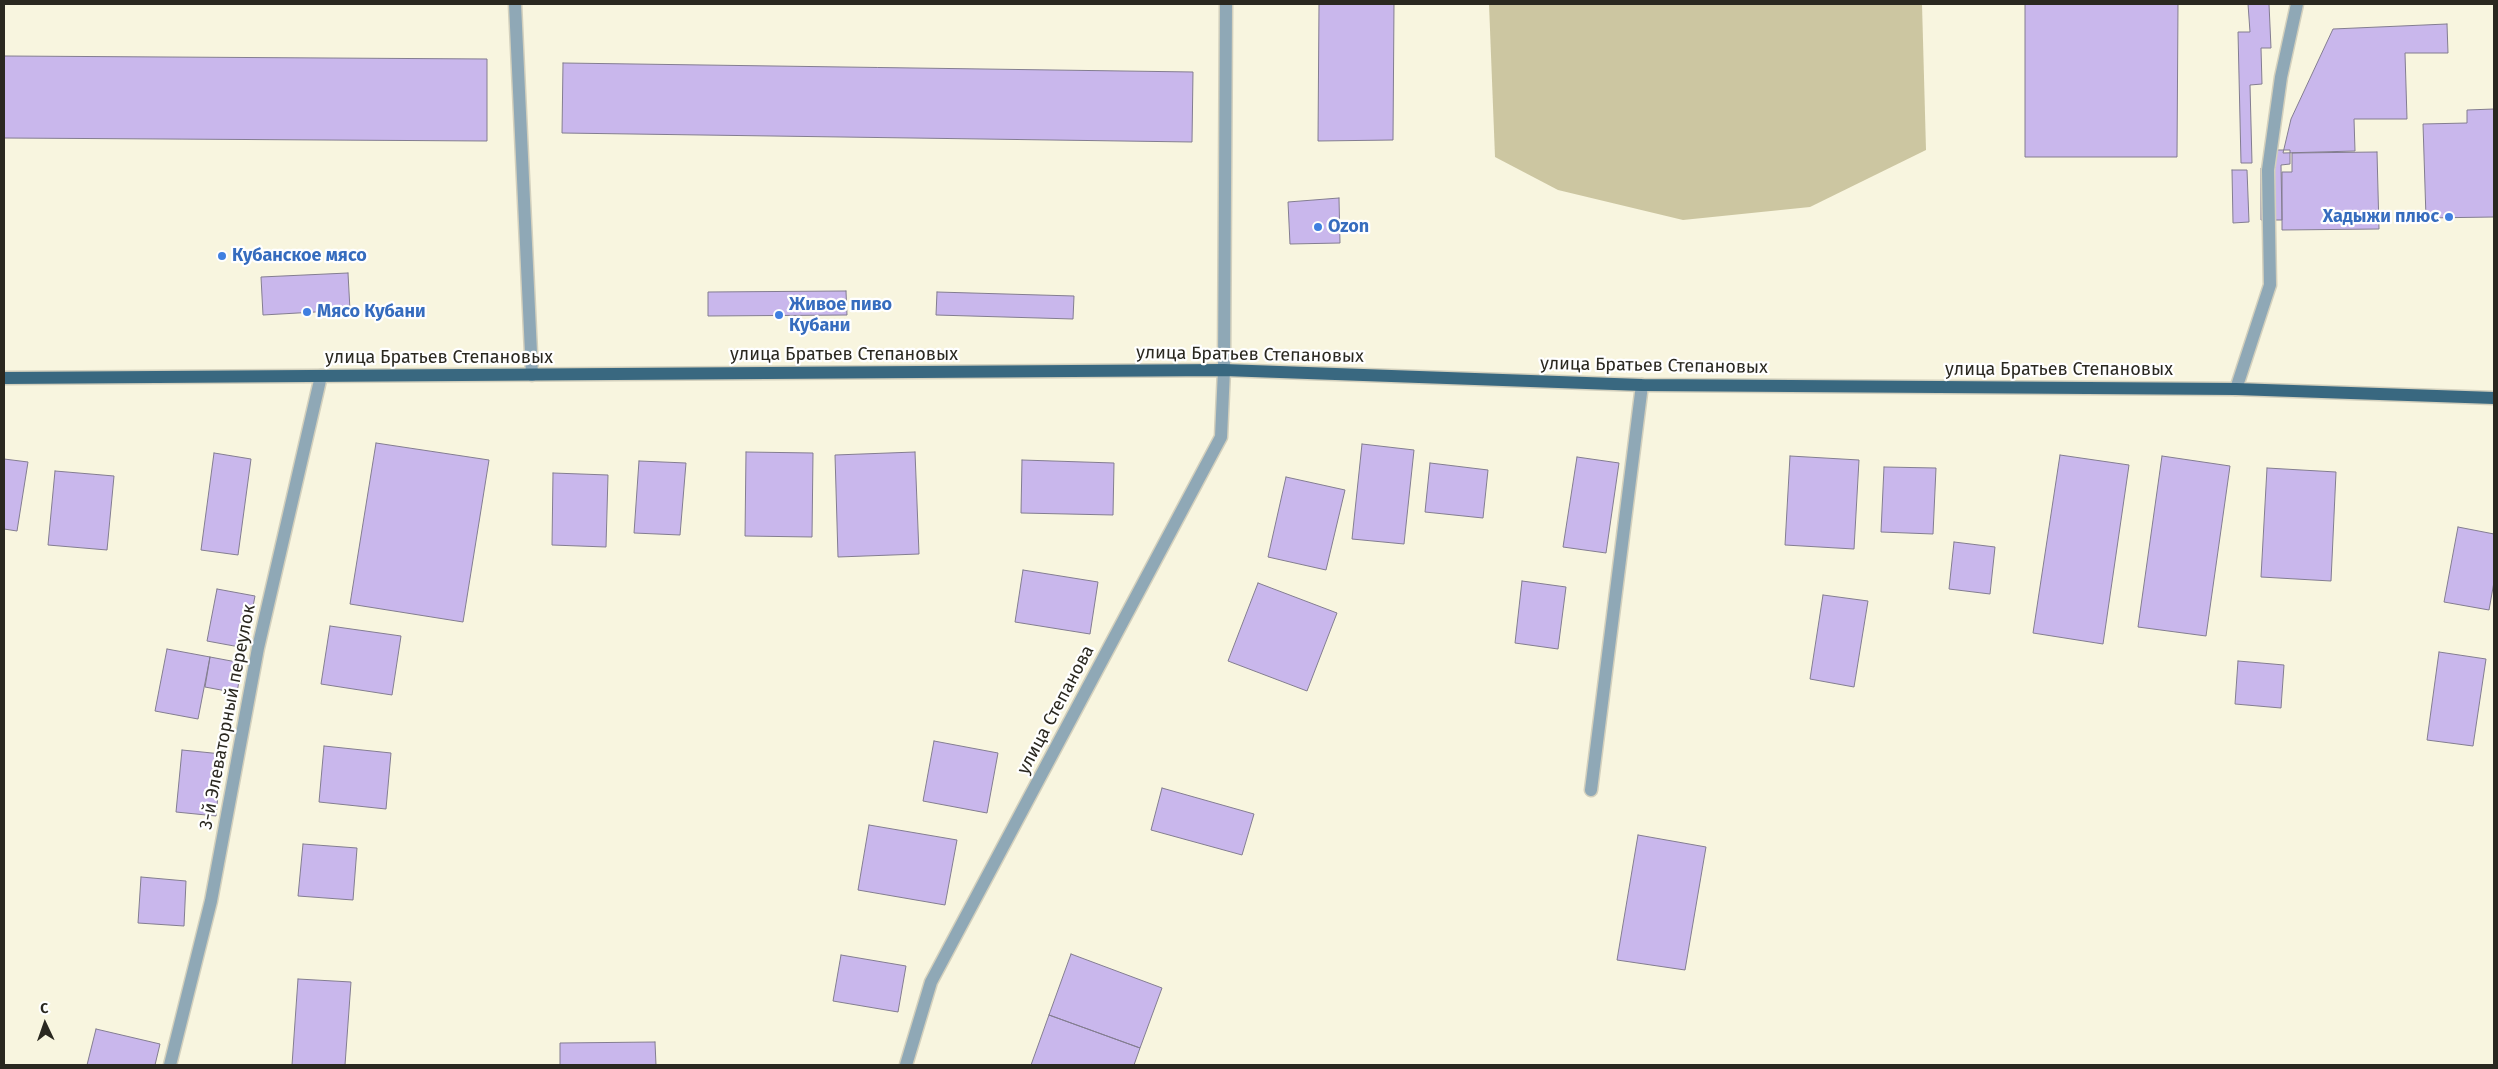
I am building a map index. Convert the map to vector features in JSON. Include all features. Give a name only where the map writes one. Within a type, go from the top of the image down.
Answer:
[{"type":"main road","name":"улица Братьев Степановых","points":[[4,378],[1224,370],[1642,385],[2236,389],[2494,398]]},
{"type":"street","points":[[515,4],[532,375]]},
{"type":"street","name":"улица Степанова","points":[[906,1065],[932,982],[1221,437],[1224,370],[1226,4]]},
{"type":"street","points":[[2236,389],[2270,285],[2268,170],[2281,77],[2297,4]]},
{"type":"street","name":"3-й Элеваторный переулок","points":[[170,1065],[211,901],[258,648],[321,376]]},
{"type":"street","points":[[1591,790],[1642,385]]},
{"type":"shaded area","points":[[1489,4],[1922,4],[1926,150],[1810,207],[1683,220],[1558,190],[1495,157]]},
{"type":"building","points":[[1319,4],[1394,4],[1393,140],[1318,141]]},
{"type":"building","points":[[2025,4],[2178,4],[2177,157],[2025,157]]},
{"type":"building","points":[[2248,4],[2269,4],[2271,48],[2261,48],[2262,84],[2250,85],[2252,163],[2241,163],[2238,32],[2250,32]]},
{"type":"building","points":[[2447,24],[2448,53],[2405,53],[2407,119],[2354,119],[2355,151],[2283,153],[2291,119],[2333,29]]},
{"type":"building","points":[[4,56],[487,59],[487,141],[4,138]]},
{"type":"building","points":[[563,63],[1193,72],[1192,142],[562,133]]},
{"type":"building","points":[[2494,109],[2494,217],[2426,218],[2423,124],[2467,123],[2467,110]]},
{"type":"building","points":[[2274,150],[2290,150],[2290,164],[2281,165],[2282,220],[2261,220],[2261,168],[2275,168]]},
{"type":"building","points":[[2377,152],[2379,229],[2282,230],[2282,172],[2292,172],[2292,153]]},
{"type":"building","points":[[2232,170],[2247,170],[2249,222],[2233,223]]},
{"type":"building","points":[[1339,198],[1340,243],[1290,244],[1288,202]]},
{"type":"building","points":[[348,273],[350,310],[263,315],[261,277]]},
{"type":"building","points":[[846,291],[847,315],[708,316],[708,292]]},
{"type":"building","points":[[937,292],[1074,296],[1073,319],[936,315]]},
{"type":"building","points":[[376,443],[489,460],[463,622],[350,604]]},
{"type":"building","points":[[1362,444],[1414,450],[1404,544],[1352,539]]},
{"type":"building","points":[[746,452],[813,453],[812,537],[745,536]]},
{"type":"building","points":[[915,452],[919,554],[838,557],[835,455]]},
{"type":"building","points":[[214,453],[251,459],[238,555],[201,550]]},
{"type":"building","points":[[2060,455],[2129,465],[2103,644],[2033,633]]},
{"type":"building","points":[[1790,456],[1859,460],[1854,549],[1785,545]]},
{"type":"building","points":[[2162,456],[2230,466],[2206,636],[2138,627]]},
{"type":"building","points":[[1577,457],[1619,463],[1606,553],[1563,547]]},
{"type":"building","points":[[4,459],[28,462],[17,531],[4,529]]},
{"type":"building","points":[[1022,460],[1114,463],[1113,515],[1021,513]]},
{"type":"building","points":[[639,461],[686,463],[680,535],[634,533]]},
{"type":"building","points":[[1430,463],[1488,470],[1483,518],[1425,512]]},
{"type":"building","points":[[1884,467],[1936,468],[1933,534],[1881,532]]},
{"type":"building","points":[[2267,468],[2336,472],[2331,581],[2261,577]]},
{"type":"building","points":[[55,471],[114,476],[107,550],[48,545]]},
{"type":"building","points":[[553,473],[608,475],[606,547],[552,545]]},
{"type":"building","points":[[1286,477],[1345,490],[1326,570],[1268,557]]},
{"type":"building","points":[[2458,527],[2494,534],[2494,582],[2489,610],[2444,602]]},
{"type":"building","points":[[1954,542],[1995,547],[1990,594],[1949,589]]},
{"type":"building","points":[[1023,570],[1098,582],[1090,634],[1015,622]]},
{"type":"building","points":[[1522,581],[1566,587],[1558,649],[1515,643]]},
{"type":"building","points":[[1258,583],[1337,613],[1307,691],[1228,661]]},
{"type":"building","points":[[217,589],[255,596],[245,648],[207,641]]},
{"type":"building","points":[[1823,595],[1868,601],[1854,687],[1810,679]]},
{"type":"building","points":[[330,626],[401,636],[392,695],[321,684]]},
{"type":"building","points":[[167,649],[210,657],[198,719],[155,711]]},
{"type":"building","points":[[2439,652],[2486,659],[2473,746],[2427,740]]},
{"type":"building","points":[[210,657],[242,663],[237,693],[205,687]]},
{"type":"building","points":[[2238,661],[2284,665],[2281,708],[2235,704]]},
{"type":"building","points":[[934,741],[998,753],[987,813],[923,801]]},
{"type":"building","points":[[324,746],[391,753],[386,809],[319,802]]},
{"type":"building","points":[[182,750],[222,754],[216,816],[176,812]]},
{"type":"building","points":[[1162,788],[1254,814],[1242,855],[1151,830]]},
{"type":"building","points":[[869,825],[957,840],[945,905],[858,890]]},
{"type":"building","points":[[1638,835],[1706,847],[1685,970],[1617,960]]},
{"type":"building","points":[[303,844],[357,848],[353,900],[298,896]]},
{"type":"building","points":[[141,877],[186,881],[184,926],[138,923]]},
{"type":"building","points":[[1071,954],[1162,988],[1140,1048],[1049,1015]]},
{"type":"building","points":[[841,955],[906,966],[898,1012],[833,1001]]},
{"type":"building","points":[[298,979],[351,982],[345,1065],[292,1065]]},
{"type":"building","points":[[1049,1015],[1140,1048],[1134,1065],[1031,1065]]},
{"type":"building","points":[[96,1029],[160,1044],[155,1065],[87,1065]]},
{"type":"building","points":[[655,1042],[656,1065],[560,1065],[560,1043]]},
{"type":"place","name":"Хадыжи плюс","points":[[2449,217]]},
{"type":"place","name":"Ozon","points":[[1318,227]]},
{"type":"place","name":"Кубанское мясо","points":[[222,256]]},
{"type":"place","name":"Мясо Кубани","points":[[307,312]]},
{"type":"place","name":"Живое пиво Кубани","points":[[779,315]]}]
